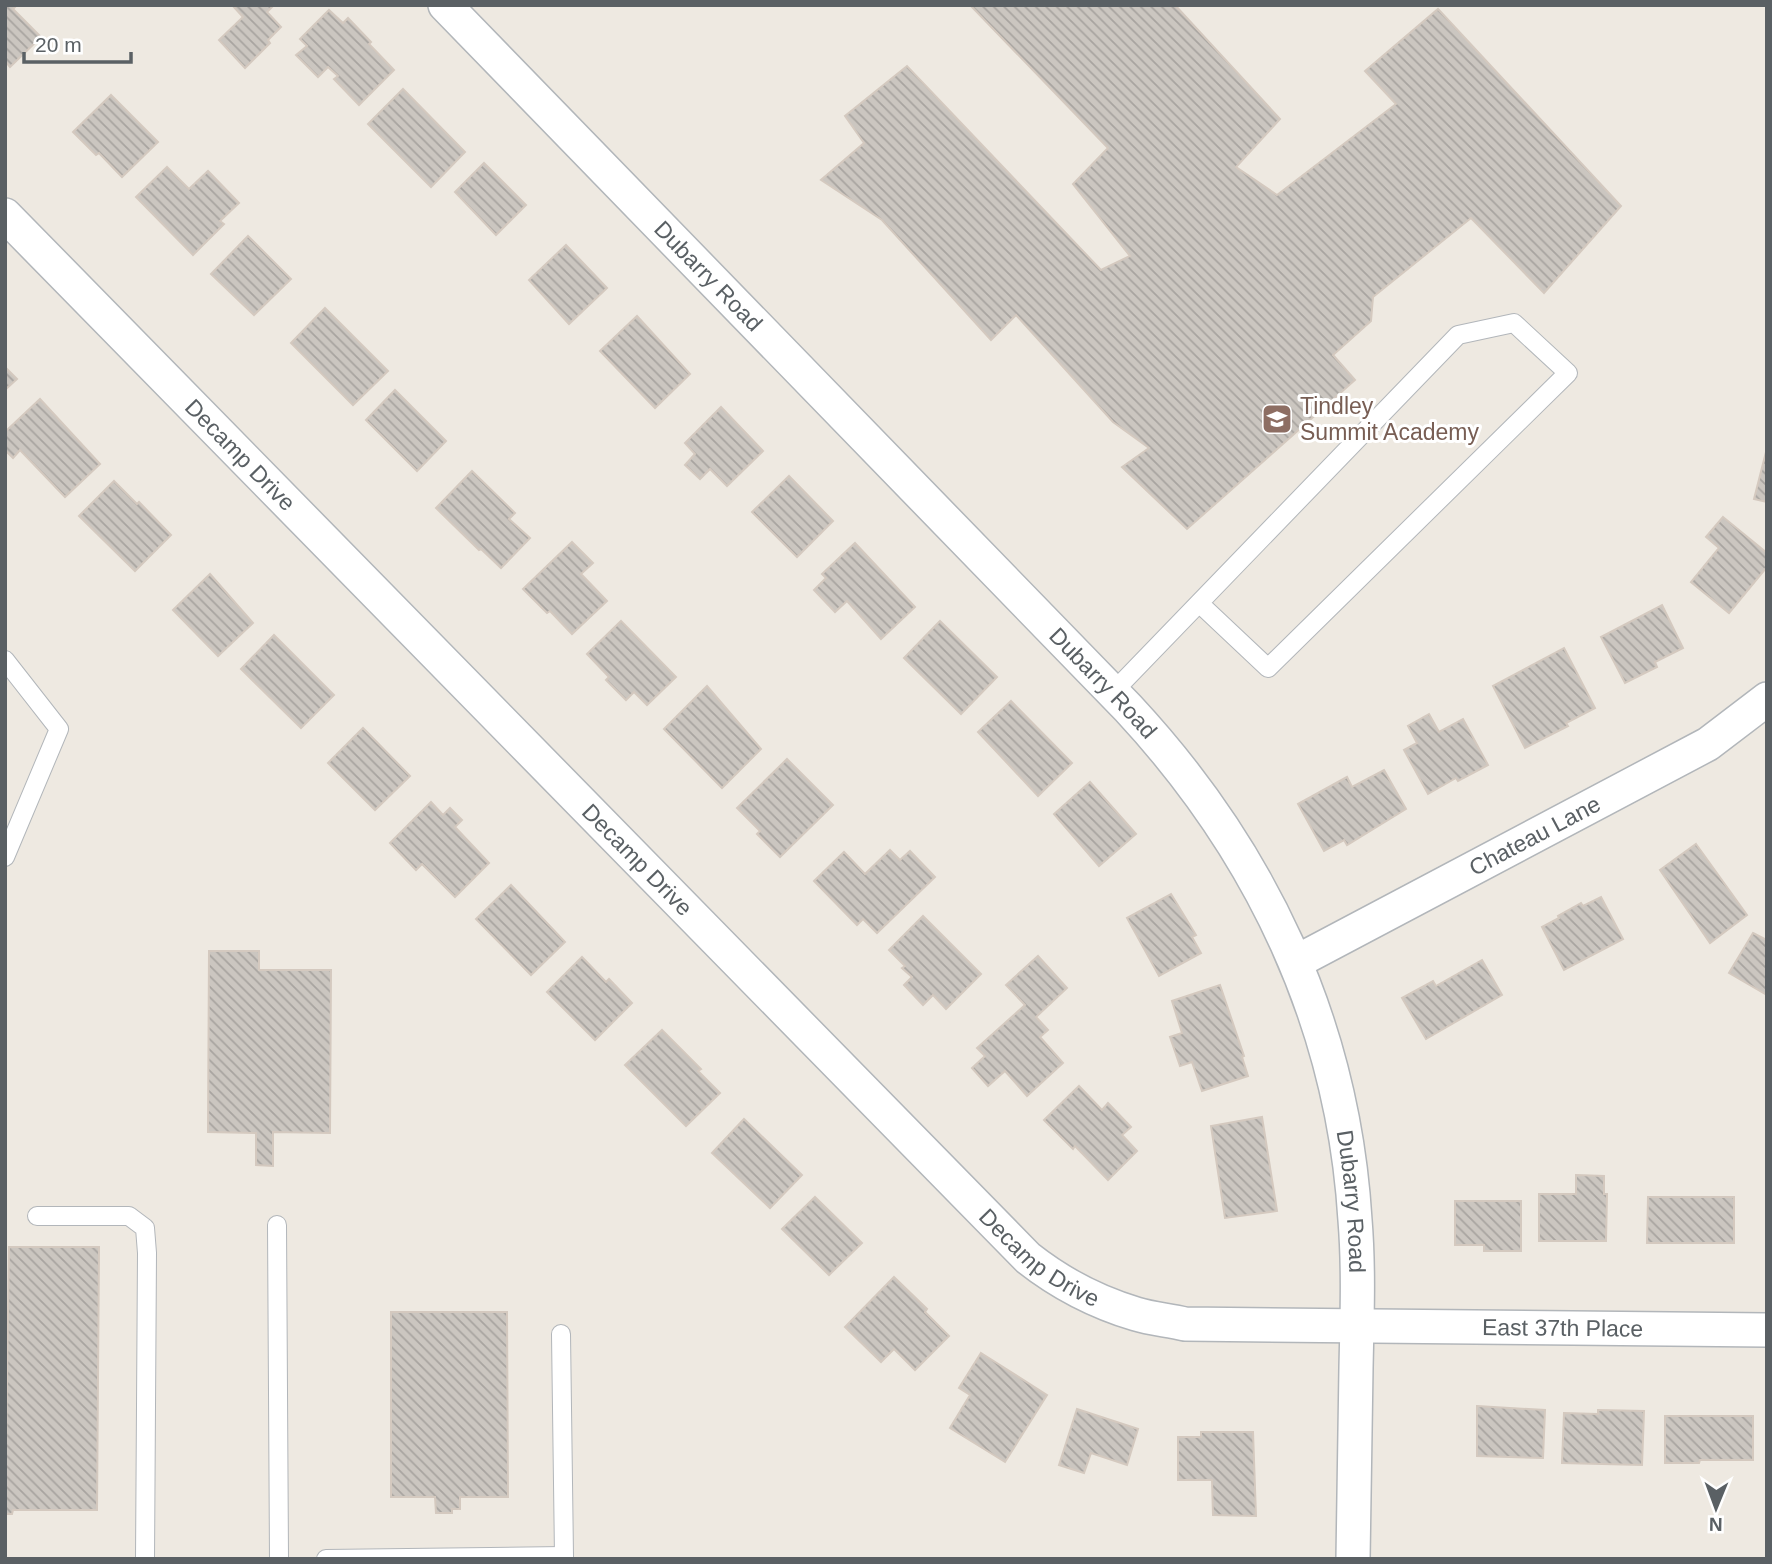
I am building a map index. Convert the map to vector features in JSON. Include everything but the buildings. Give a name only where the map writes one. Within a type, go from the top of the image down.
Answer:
[{"type":"street","name":"Dubarry Road","points":[[445,5],[1159,741],[1225,829],[1267,900],[1296,962],[1313,1008],[1328,1057],[1345,1134],[1355,1219],[1357,1326],[1353,1559]]},
{"type":"street","name":"Decamp Drive","points":[[5,215],[1028,1258],[1088,1297],[1139,1315],[1166,1321],[1185,1324],[1357,1326]]},
{"type":"street","name":"Chateau Lane","points":[[1296,962],[1708,744],[1766,703]]},
{"type":"street","name":"East 37th Place","points":[[1357,1326],[1767,1330]]},
{"type":"lane","points":[[1113,692],[1199,603],[1458,335],[1514,323],[1568,373],[1268,668],[1199,603]]},
{"type":"lane","points":[[5,660],[59,729],[5,857]]},
{"type":"lane","points":[[37,1216],[129,1216],[145,1228],[145,1559]]},
{"type":"lane","points":[[277,1225],[279,1559]]},
{"type":"lane","points":[[327,1559],[564,1558],[561,1334]]},
{"type":"place","name":"Tindley Summit Academy","points":[[1277,419]]}]
